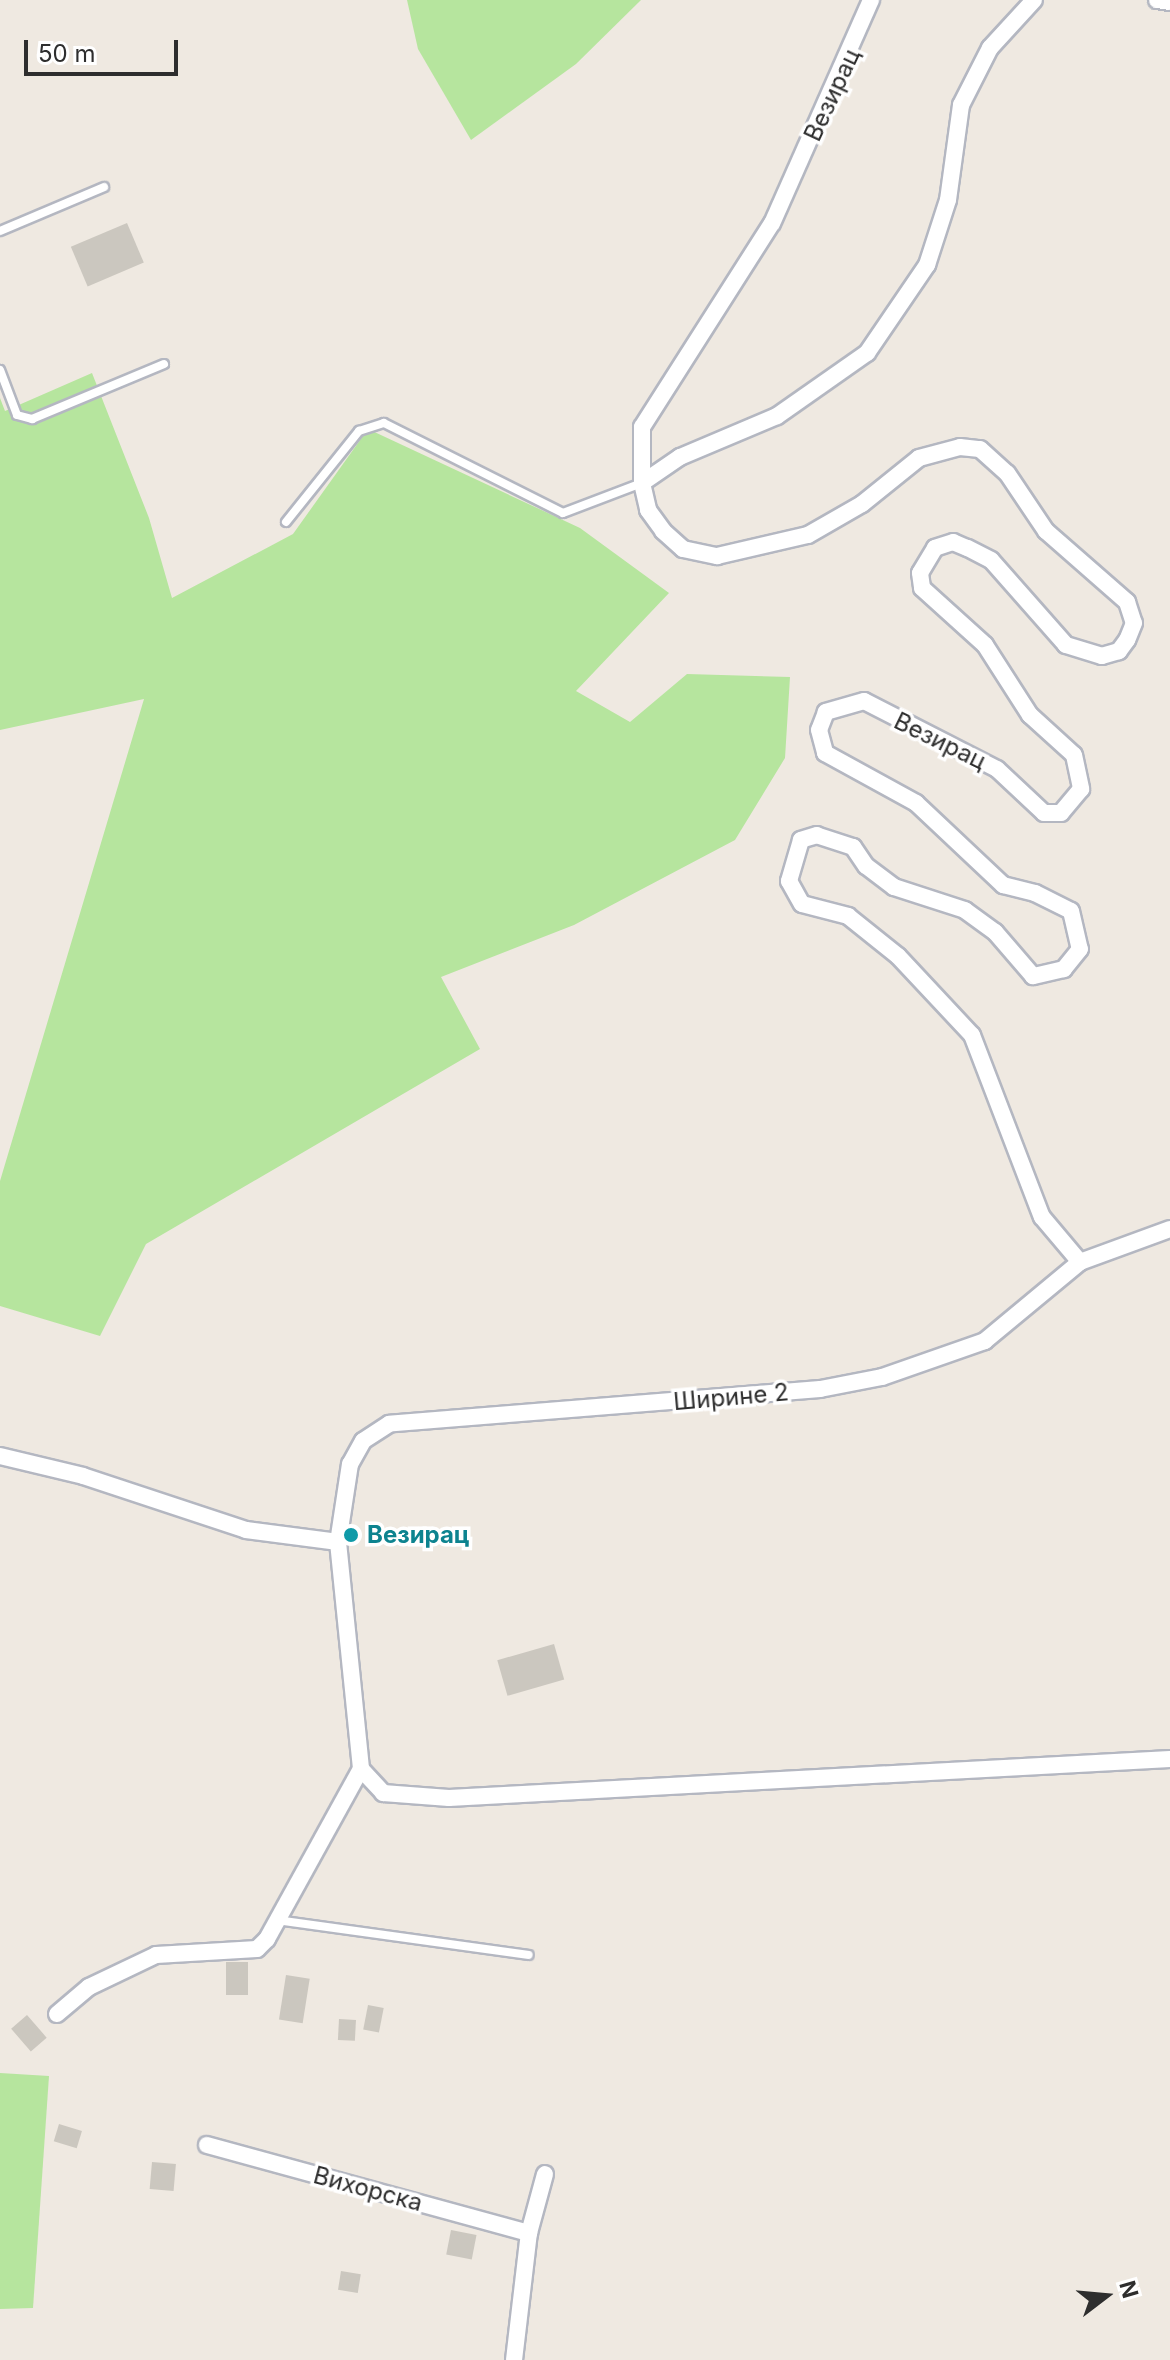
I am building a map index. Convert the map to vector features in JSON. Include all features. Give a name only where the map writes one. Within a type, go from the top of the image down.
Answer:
[{"type":"street","name":"Везирац","points":[[871,0],[772,223],[642,427],[642,483],[648,510],[663,531],[683,549],[717,556],[808,535],[862,504],[919,458],[960,447],[980,449],[1007,473],[1046,531],[1127,602],[1134,623],[1127,640],[1119,651],[1102,656],[1066,645],[991,560],[967,548],[953,542],[935,548],[920,573],[922,588],[985,645],[1030,715],[1074,755],[1081,789],[1061,813],[1044,813],[997,769],[864,701],[826,712],[819,730],[825,753],[916,803],[1003,885],[1035,893],[1071,911],[1080,949],[1064,969],[1033,976],[995,932],[965,910],[894,887],[866,866],[853,847],[817,835],[801,840],[789,881],[802,904],[848,916],[898,956],[972,1035],[1042,1217],[1080,1262]]},
{"type":"street","points":[[642,483],[680,457],[777,416],[867,353],[927,265],[948,200],[961,105],[990,48],[1034,0]]},
{"type":"street","points":[[1157,0],[1170,2]]},
{"type":"street","name":"Ширине 2","points":[[361,1769],[338,1542],[350,1464],[363,1441],[389,1424],[820,1389],[882,1377],[985,1341],[1080,1262],[1170,1229]]},
{"type":"street","points":[[0,1456],[83,1476],[246,1530],[338,1542]]},
{"type":"street","points":[[57,2014],[89,1987],[156,1955],[257,1949],[277,1920],[361,1769],[383,1793],[449,1798],[1170,1759]]},
{"type":"street","name":"Вихорска","points":[[207,2145],[529,2233]]},
{"type":"street","points":[[514,2360],[529,2233],[545,2174]]},
{"type":"lane","points":[[0,231],[104,187]]},
{"type":"lane","points":[[0,370],[17,415],[32,419],[164,364]]},
{"type":"lane","points":[[286,522],[359,431],[384,423],[563,513],[642,483]]},
{"type":"lane","points":[[277,1920],[529,1955]]},
{"type":"green space","points":[[407,0],[641,0],[576,64],[471,140],[418,49]]},
{"type":"green space","points":[[92,373],[149,518],[172,598],[293,534],[368,429],[580,528],[669,593],[576,691],[630,722],[687,674],[790,677],[785,758],[735,840],[574,925],[441,977],[480,1049],[146,1244],[100,1336],[0,1306],[0,1181],[144,699],[0,730],[0,398],[5,411]]},
{"type":"green space","points":[[0,2073],[49,2076],[33,2308],[0,2309]]},
{"type":"building","points":[[127,223],[144,263],[88,286],[71,247]]},
{"type":"building","points":[[554,1644],[564,1680],[507,1696],[497,1660]]},
{"type":"building","points":[[226,1962],[248,1962],[248,1995],[226,1995]]},
{"type":"building","points":[[286,1975],[310,1979],[303,2023],[279,2019]]},
{"type":"building","points":[[368,2005],[384,2008],[379,2033],[363,2030]]},
{"type":"building","points":[[27,2015],[47,2038],[31,2051],[11,2029]]},
{"type":"building","points":[[339,2019],[356,2020],[355,2041],[338,2040]]},
{"type":"building","points":[[59,2124],[82,2131],[77,2148],[54,2141]]},
{"type":"building","points":[[152,2162],[176,2164],[174,2191],[150,2189]]},
{"type":"building","points":[[451,2230],[477,2235],[472,2260],[446,2255]]},
{"type":"building","points":[[341,2271],[361,2274],[358,2293],[338,2290]]},
{"type":"place","name":"Везирац","points":[[351,1535]]}]
